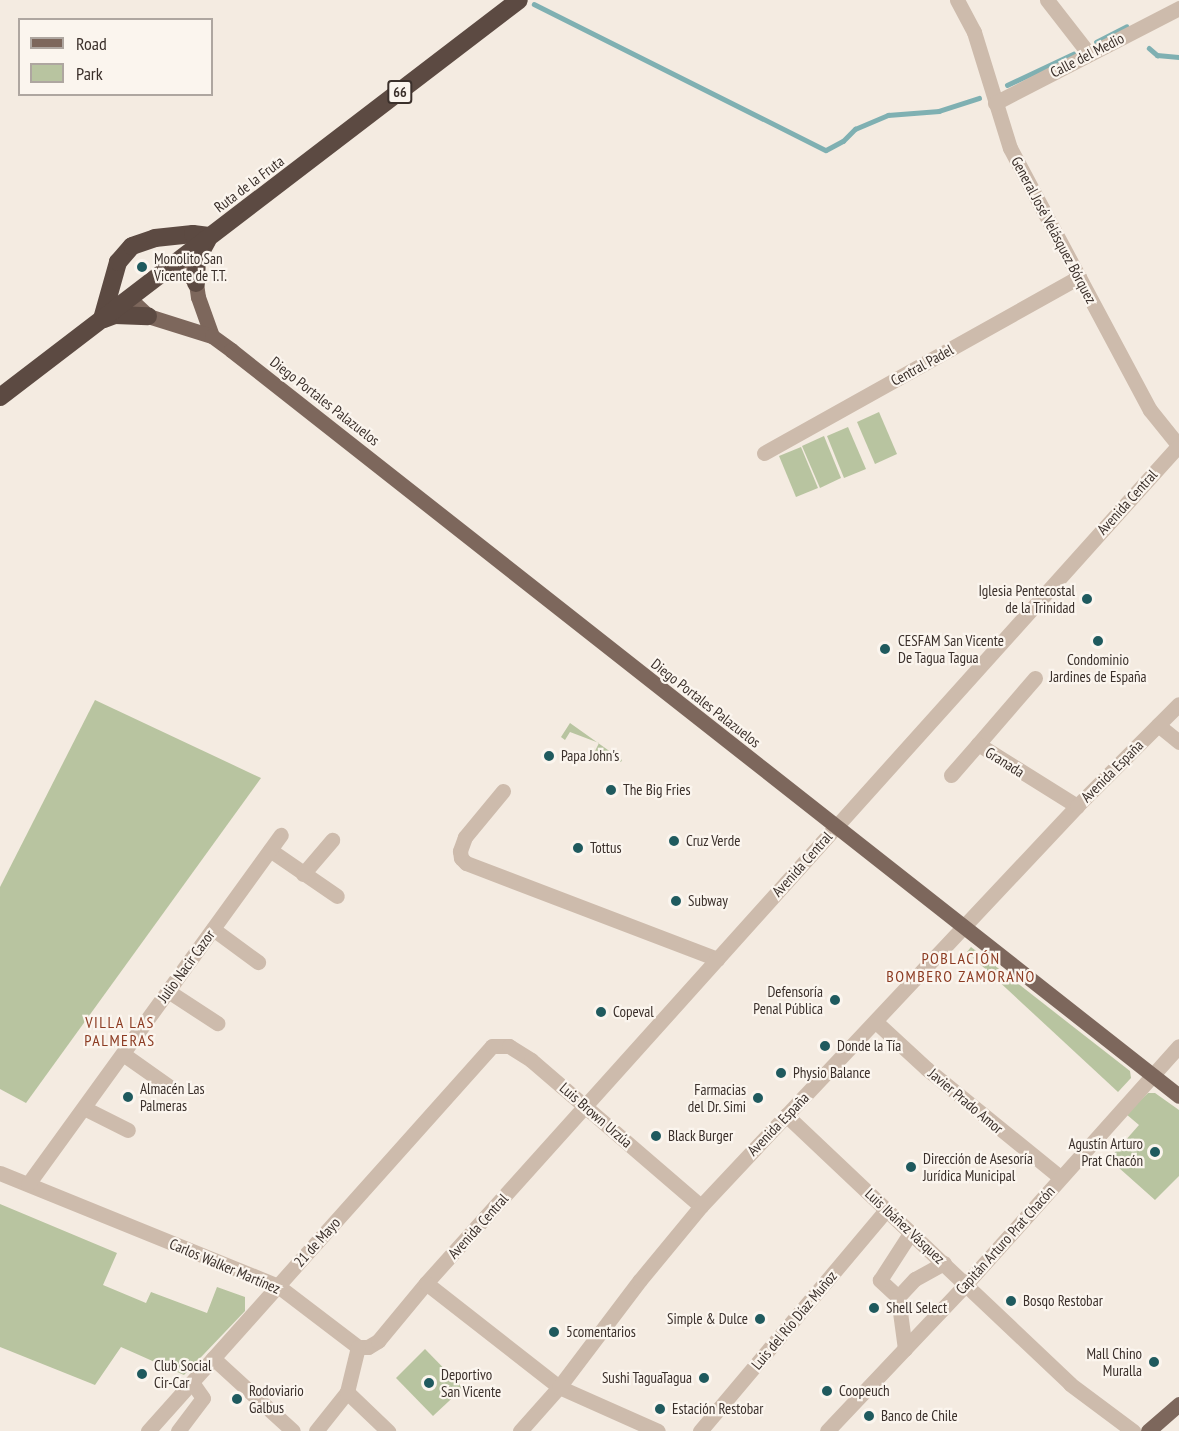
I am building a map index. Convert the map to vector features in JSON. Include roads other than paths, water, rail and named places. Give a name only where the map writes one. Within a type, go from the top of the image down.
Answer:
[{"type":"highway","name":"Ruta de la Fruta","points":[[0,397],[519,0]]},
{"type":"highway","points":[[102,319],[123,254],[141,241],[193,234],[209,236],[197,259],[196,282]]},
{"type":"highway","points":[[141,241],[160,247],[176,262]]},
{"type":"highway","points":[[116,270],[121,288],[129,298]]},
{"type":"highway","points":[[102,319],[115,315],[148,316]]},
{"type":"main road","points":[[176,262],[196,282],[198,297],[212,336]]},
{"type":"main road","points":[[129,298],[148,316],[212,336]]},
{"type":"main road","name":"Diego Portales Palazuelos","points":[[212,336],[835,828],[1179,1096]]},
{"type":"main road","points":[[1148,1431],[1179,1404]]},
{"type":"street","name":"General José Velásquez Bórquez","points":[[958,0],[974,32],[1010,148],[1150,410],[1179,445]]},
{"type":"street","points":[[1047,0],[1089,54]]},
{"type":"street","name":"Calle del Medio","points":[[995,103],[1179,8]]},
{"type":"street","name":"Central Padel","points":[[764,453],[1079,277]]},
{"type":"street","name":"Avenida Central","points":[[426,1284],[1179,445]]},
{"type":"street","name":"Granada","points":[[1035,678],[978,744],[1077,806]]},
{"type":"street","name":"Avenida España","points":[[520,1431],[559,1387],[640,1280],[701,1206],[1077,806],[1179,704]]},
{"type":"street","points":[[1158,725],[1179,742]]},
{"type":"street","points":[[951,774],[978,744]]},
{"type":"street","points":[[503,791],[465,837],[460,851],[461,858],[466,862],[717,959]]},
{"type":"street","name":"Julio Nacir Cazor","points":[[28,1185],[281,835]]},
{"type":"street","points":[[303,874],[332,840]]},
{"type":"street","points":[[270,850],[337,896]]},
{"type":"street","points":[[213,929],[258,962]]},
{"type":"street","points":[[168,991],[217,1023]]},
{"type":"street","name":"Javier Prado Amor","points":[[876,1022],[927,1069],[1060,1178]]},
{"type":"street","name":"Luis Brown Urzúa","points":[[485,1053],[492,1046],[509,1046],[531,1060],[701,1206]]},
{"type":"street","name":"Capitán Arturo Prat Chacón","points":[[828,1431],[966,1284],[1179,1046]]},
{"type":"street","name":"21 de Mayo","points":[[148,1431],[485,1053]]},
{"type":"street","points":[[123,1054],[170,1087]]},
{"type":"street","points":[[84,1108],[128,1130]]},
{"type":"street","name":"Luis Ibáñez Vásquez","points":[[786,1115],[1070,1384],[1133,1431]]},
{"type":"street","name":"Carlos Walker Martínez","points":[[0,1173],[278,1286],[358,1347]]},
{"type":"street","name":"Luis del Río Díaz Muñoz","points":[[700,1431],[887,1209]]},
{"type":"street","points":[[905,1349],[898,1297],[880,1280],[912,1232]]},
{"type":"street","points":[[898,1297],[915,1279],[944,1263]]},
{"type":"street","points":[[316,1431],[347,1392],[358,1347],[368,1347],[378,1341],[426,1284],[559,1387],[658,1431]]},
{"type":"street","points":[[213,1358],[293,1431]]},
{"type":"street","points":[[178,1431],[203,1398],[192,1382]]},
{"type":"street","points":[[347,1392],[388,1431]]},
{"type":"waterway","points":[[534,4],[826,150],[843,141],[855,129],[888,115],[939,111],[979,98]]},
{"type":"waterway","points":[[1096,42],[1126,27]]},
{"type":"waterway","points":[[1149,48],[1157,55],[1179,57]]},
{"type":"waterway","points":[[1007,85],[1073,54]]},
{"type":"place","name":"Monolito San Vicente de T.T.","points":[[142,267]]},
{"type":"place","name":"Iglesia Pentecostal de la Trinidad","points":[[1087,599]]},
{"type":"place","name":"Condominio Jardines de España","points":[[1098,641]]},
{"type":"place","name":"CESFAM San Vicente De Tagua Tagua","points":[[885,649]]},
{"type":"place","name":"Papa John's","points":[[549,756]]},
{"type":"place","name":"The Big Fries","points":[[611,790]]},
{"type":"place","name":"Cruz Verde","points":[[674,841]]},
{"type":"place","name":"Tottus","points":[[578,848]]},
{"type":"place","name":"Subway","points":[[676,901]]},
{"type":"place","name":"Defensoría Penal Pública","points":[[835,1000]]},
{"type":"place","name":"Copeval","points":[[601,1012]]},
{"type":"place","name":"Donde la Tía","points":[[825,1046]]},
{"type":"place","name":"Physio Balance","points":[[781,1073]]},
{"type":"place","name":"Almacén Las Palmeras","points":[[128,1097]]},
{"type":"place","name":"Farmacias del Dr. Simi","points":[[758,1098]]},
{"type":"place","name":"Black Burger","points":[[656,1136]]},
{"type":"place","name":"Agustín Arturo Prat Chacón","points":[[1155,1152]]},
{"type":"place","name":"Dirección de Asesoría Jurídica Municipal","points":[[911,1167]]},
{"type":"place","name":"Bosqo Restobar","points":[[1011,1301]]},
{"type":"place","name":"Shell Select","points":[[874,1308]]},
{"type":"place","name":"Simple & Dulce","points":[[760,1319]]},
{"type":"place","name":"5comentarios","points":[[554,1332]]},
{"type":"place","name":"Mall Chino Muralla","points":[[1154,1362]]},
{"type":"place","name":"Club Social Cir-Car","points":[[142,1374]]},
{"type":"place","name":"Sushi TaguaTagua","points":[[704,1378]]},
{"type":"place","name":"Deportivo San Vicente","points":[[429,1383]]},
{"type":"place","name":"Coopeuch","points":[[827,1391]]},
{"type":"place","name":"Rodoviario Galbus","points":[[237,1399]]},
{"type":"place","name":"Estación Restobar","points":[[660,1409]]},
{"type":"place","name":"Banco de Chile","points":[[869,1416]]},
{"type":"district","name":"POBLACIÓN BOMBERO ZAMORANO","points":[[961,967]]},
{"type":"district","name":"VILLA LAS PALMERAS","points":[[120,1031]]}]
